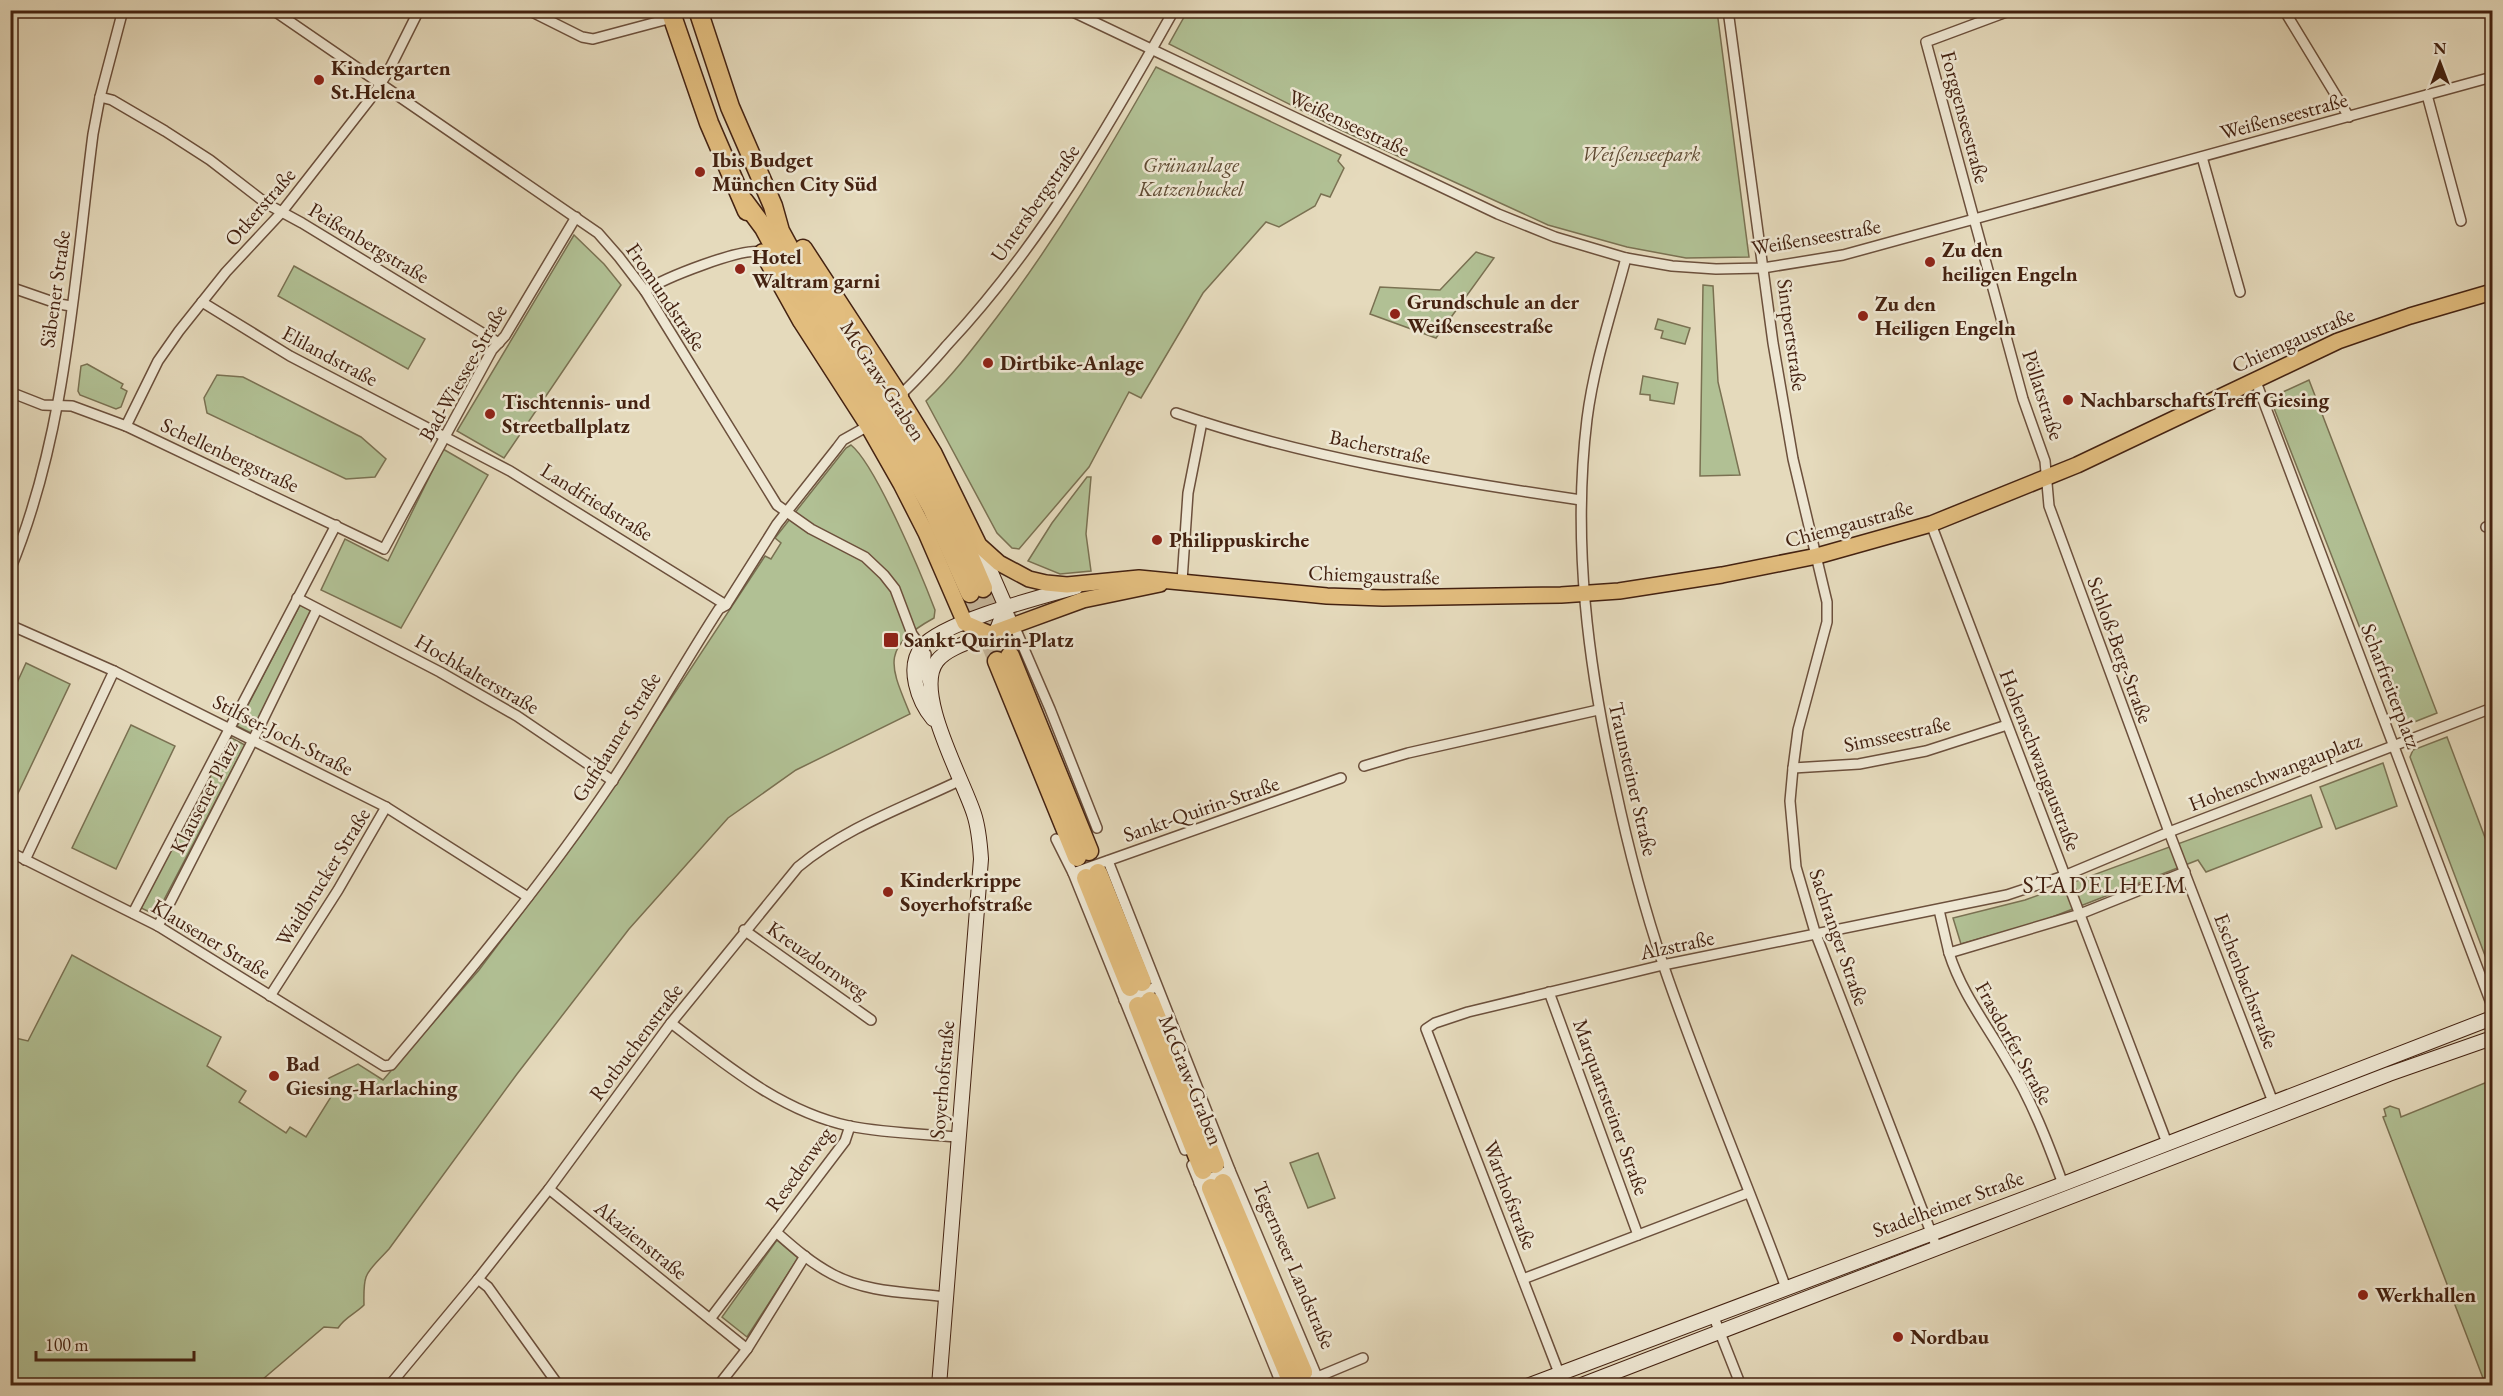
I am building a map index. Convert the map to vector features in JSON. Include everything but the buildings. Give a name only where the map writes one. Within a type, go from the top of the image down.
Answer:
[{"type":"highway","points":[[698,10],[730,107],[773,206],[790,226],[899,396]]},
{"type":"highway","points":[[671,14],[709,123],[744,201],[762,252]]},
{"type":"highway","name":"McGraw-Graben","points":[[744,201],[764,228],[798,291],[891,433],[977,591],[963,541],[923,464],[887,402],[806,279],[780,231],[773,206]]},
{"type":"highway","name":"McGraw-Graben","points":[[1003,658],[1089,865],[1213,1176],[1302,1381]]},
{"type":"main road","points":[[762,252],[801,322],[868,426],[927,533],[965,623],[993,633]]},
{"type":"main road","name":"Chiemgaustraße","points":[[1006,608],[1088,584],[1139,578],[1327,596],[1383,598],[1585,594],[1722,575],[1817,556],[1932,524],[2088,460],[2350,336],[2493,292]]},
{"type":"main road","points":[[899,396],[934,453],[1006,608]]},
{"type":"main road","points":[[979,546],[999,563],[1029,579],[1056,585],[1088,584]]},
{"type":"main road","name":"Chiemgaustraße","points":[[993,633],[1083,600],[1177,581]]},
{"type":"main road","points":[[940,728],[926,711],[915,680],[916,660],[922,647],[930,640],[965,623],[1006,608]]},
{"type":"main road","points":[[961,780],[940,728],[929,685],[933,666],[944,654],[993,633],[1006,608]]},
{"type":"main road","name":"Soyerhofstraße","points":[[939,1386],[981,859],[978,828],[961,780]]},
{"type":"main road","name":"Stadelheimer Straße","points":[[1527,1386],[1931,1231],[2063,1184],[2493,1018]]},
{"type":"main road","name":"Stadelheimer Straße","points":[[1579,1386],[2390,1074],[2493,1038]]},
{"type":"main road","points":[[2384,1060],[2390,1074]]},
{"type":"street","name":"Säbener Straße","points":[[10,570],[22,543],[40,482],[57,404],[93,134],[123,10]]},
{"type":"street","name":"Fromundstraße","points":[[273,10],[598,233],[619,256],[645,291],[771,495],[786,512],[811,529],[866,557],[876,565],[895,589],[909,628],[926,654],[925,675],[929,685]]},
{"type":"street","name":"Otkerstraße","points":[[126,426],[158,361],[202,302],[281,213],[381,83],[419,10]]},
{"type":"street","points":[[528,10],[582,37],[593,39],[671,14]]},
{"type":"street","name":"Weißenseestraße","points":[[1069,10],[1525,226],[1626,258],[1672,266],[1716,269],[1763,268],[1843,255],[2493,77]]},
{"type":"street","name":"Untersbergstraße","points":[[899,396],[980,310],[1030,245],[1105,131],[1174,10]]},
{"type":"street","name":"Sintpertstraße","points":[[1728,10],[1773,343],[1793,459],[1817,556]]},
{"type":"street","name":"Forggenseestraße","points":[[1974,219],[1926,42],[2012,10]]},
{"type":"street","points":[[2284,10],[2349,117]]},
{"type":"street","points":[[2427,95],[2461,221]]},
{"type":"street","name":"Peißenbergstraße","points":[[100,98],[112,100],[169,133],[210,160],[281,213],[302,223],[500,343]]},
{"type":"street","points":[[2202,157],[2240,292]]},
{"type":"street","name":"Bad-Wiessee-Straße","points":[[384,549],[492,350],[500,343],[576,217]]},
{"type":"street","name":"Pöllatstraße","points":[[1974,219],[2023,399],[2043,453],[2047,478]]},
{"type":"street","points":[[645,291],[658,283],[733,256],[750,251],[762,252]]},
{"type":"street","name":"Traunsteiner Straße","points":[[1626,258],[1593,381],[1587,420],[1581,501],[1585,594],[1598,710],[1630,853],[1663,965],[1786,1288]]},
{"type":"street","points":[[10,287],[71,306]]},
{"type":"street","name":"Elilandstraße","points":[[202,302],[290,356],[446,436]]},
{"type":"street","name":"Scharfreiterplatz","points":[[2255,379],[2493,1006]]},
{"type":"street","name":"Schellenbergstraße","points":[[10,392],[43,405],[72,406],[126,426],[384,549]]},
{"type":"street","name":"Bacherstraße","points":[[1176,413],[1202,422],[1375,465],[1467,483],[1581,501]]},
{"type":"street","points":[[1177,581],[1188,493],[1202,422]]},
{"type":"street","name":"Gufidauner Straße","points":[[387,1066],[391,1065],[476,965],[613,781],[718,609],[726,604],[786,512],[843,440],[868,426]]},
{"type":"street","name":"Landfriedstraße","points":[[446,436],[535,485],[726,604]]},
{"type":"street","name":"Schloß-Berg-Straße","points":[[2047,478],[2049,506],[2169,832]]},
{"type":"street","name":"Hohenschwangaustraße","points":[[1932,524],[2167,1143]]},
{"type":"street","name":"Klausener Platz","points":[[133,913],[336,525]]},
{"type":"street","name":"Sachranger Straße","points":[[1817,556],[1826,591],[1827,621],[1797,730],[1791,801],[1796,867],[1815,932],[1937,1248]]},
{"type":"street","points":[[297,598],[317,609]]},
{"type":"street","points":[[1006,608],[1097,828]]},
{"type":"street","name":"Klausener Platz","points":[[158,926],[317,609]]},
{"type":"street","name":"Hochkalterstraße","points":[[317,609],[418,659],[501,707],[568,749],[613,781]]},
{"type":"street","name":"Stilfser-Joch-Straße","points":[[10,625],[114,671],[386,807],[528,897]]},
{"type":"street","points":[[24,860],[114,671]]},
{"type":"street","name":"Hohenschwangauplatz","points":[[1939,910],[2007,895],[2064,876],[2169,832],[2493,708]]},
{"type":"street","points":[[1364,766],[1408,753],[1598,710]]},
{"type":"street","name":"Simsseestraße","points":[[1793,768],[1858,764],[1926,751],[2007,725]]},
{"type":"street","name":"Sankt-Quirin-Straße","points":[[1089,865],[1341,778]]},
{"type":"street","name":"Rotbuchenstraße","points":[[393,1384],[549,1190],[671,1023],[781,884],[818,850],[858,826],[961,780]]},
{"type":"street","name":"Waidbrucker Straße","points":[[270,996],[338,890],[386,807]]},
{"type":"street","name":"Hohenschwangauplatz","points":[[2169,832],[2184,872]]},
{"type":"street","name":"Tegernseer Landstraße","points":[[1056,839],[1089,865],[1213,1176],[1302,1381],[1363,1358]]},
{"type":"street","name":"Klausener Straße","points":[[10,852],[158,926],[387,1066]]},
{"type":"street","points":[[1939,910],[1949,953],[2080,914],[2184,872]]},
{"type":"street","name":"Eschenbachstraße","points":[[2184,872],[2273,1102]]},
{"type":"street","name":"Alzstraße","points":[[1426,1029],[1435,1023],[1468,1012],[1663,965],[1815,932],[1939,910]]},
{"type":"street","name":"Kreuzdornweg","points":[[744,930],[871,1020]]},
{"type":"street","name":"Frasdorfer Straße","points":[[1949,953],[1967,997],[2020,1084],[2063,1184]]},
{"type":"street","name":"Marquartsteiner Straße","points":[[1549,992],[1638,1235]]},
{"type":"street","points":[[671,1023],[755,1085],[804,1111],[850,1126],[958,1137]]},
{"type":"street","name":"Warthofstraße","points":[[1426,1029],[1560,1373]]},
{"type":"street","name":"Resedenweg","points":[[710,1319],[845,1141],[850,1126]]},
{"type":"street","name":"Akazienstraße","points":[[549,1190],[747,1349]]},
{"type":"street","points":[[1523,1279],[1748,1193]]},
{"type":"street","points":[[776,1232],[834,1276],[857,1285],[877,1290],[946,1297]]},
{"type":"street","points":[[718,1386],[747,1349],[805,1256]]},
{"type":"street","points":[[478,1279],[488,1287],[559,1386]]},
{"type":"street","points":[[1713,1315],[1741,1386]]},
{"type":"green space","name":"Weißenseepark","points":[[1188,10],[1717,11],[1749,257],[1686,258],[1627,247],[1548,225],[1341,130],[1169,44]]},
{"type":"green space","name":"Grünanlage Katzenbuckel","points":[[1156,67],[1341,155],[1338,161],[1344,168],[1330,197],[1321,194],[1315,206],[1279,227],[1266,222],[1203,293],[1141,398],[1129,392],[1089,467],[1019,549],[1012,548],[997,533],[926,401],[972,350],[1040,257],[1100,163]]},
{"type":"green space","points":[[574,235],[604,264],[621,285],[504,458],[457,431]]},
{"type":"green space","points":[[1476,252],[1494,258],[1436,338],[1370,314],[1380,287],[1440,290]]},
{"type":"green space","points":[[294,266],[425,339],[408,369],[278,296]]},
{"type":"green space","points":[[1703,285],[1713,286],[1718,382],[1740,475],[1700,476]]},
{"type":"green space","points":[[1658,319],[1690,328],[1685,344],[1661,338],[1663,331],[1655,329]]},
{"type":"green space","points":[[87,364],[123,384],[121,388],[127,391],[121,407],[116,409],[80,395],[78,391],[81,366]]},
{"type":"green space","points":[[217,375],[243,377],[361,437],[386,459],[375,477],[346,479],[207,413],[204,398]]},
{"type":"green space","points":[[1643,376],[1678,383],[1674,404],[1650,400],[1650,395],[1640,394]]},
{"type":"green space","points":[[2309,380],[2437,713],[2399,728],[2270,398]]},
{"type":"green space","points":[[851,445],[873,474],[885,497],[935,610],[934,618],[905,639],[897,649],[894,659],[898,683],[910,714],[796,770],[728,818],[629,929],[517,1074],[389,1249],[371,1269],[365,1279],[364,1305],[338,1328],[324,1327],[256,1385],[11,1386],[11,1037],[28,1041],[72,955],[221,1037],[207,1066],[246,1091],[239,1102],[286,1133],[290,1127],[306,1137],[334,1092],[324,1085],[329,1078],[358,1064],[383,1080],[479,970],[585,829],[765,556],[771,559],[781,543],[775,538],[846,448]]},
{"type":"green space","points":[[443,449],[488,475],[401,628],[321,590],[345,539],[388,561]]},
{"type":"green space","points":[[1087,477],[1091,477],[1086,534],[1091,571],[1060,574],[1028,561],[1052,523]]},
{"type":"green space","points":[[300,605],[316,613],[253,734],[237,726]]},
{"type":"green space","points":[[26,663],[70,684],[11,808],[11,696]]},
{"type":"green space","points":[[131,725],[175,746],[116,869],[72,848]]},
{"type":"green space","points":[[230,737],[245,745],[156,915],[141,908]]},
{"type":"green space","points":[[2447,737],[2492,856],[2492,974],[2410,757],[2413,750]]},
{"type":"green space","points":[[2383,763],[2397,806],[2336,829],[2320,787]]},
{"type":"green space","points":[[2311,795],[2322,827],[2206,872],[2198,860],[2042,921],[1961,944],[1953,918],[2025,900]]},
{"type":"green space","points":[[2492,1080],[2492,1385],[2486,1386],[2383,1117],[2386,1116],[2384,1109],[2390,1106],[2399,1109],[2401,1117]]},
{"type":"green space","points":[[1318,1153],[1335,1198],[1308,1208],[1290,1163]]},
{"type":"green space","points":[[777,1240],[798,1258],[747,1337],[722,1317]]},
{"type":"tunnel","points":[[983,588],[1010,656]]},
{"type":"tunnel","points":[[970,593],[997,661]]},
{"type":"place","name":"Kindergarten St.Helena","points":[[319,80]]},
{"type":"place","name":"Ibis Budget München City Süd","points":[[700,172]]},
{"type":"place","name":"Zu den heiligen Engeln","points":[[1930,262]]},
{"type":"place","name":"Hotel Waltram garni","points":[[740,269]]},
{"type":"place","name":"Grundschule an der Weißenseestraße","points":[[1395,314]]},
{"type":"place","name":"Zu den Heiligen Engeln","points":[[1863,316]]},
{"type":"place","name":"Dirtbike-Anlage","points":[[988,363]]},
{"type":"place","name":"NachbarschaftsTreff Giesing","points":[[2068,400]]},
{"type":"place","name":"Tischtennis- und Streetballplatz","points":[[490,414]]},
{"type":"place","name":"Philippuskirche","points":[[1157,540]]},
{"type":"place","name":"Sankt-Quirin-Platz","points":[[891,640]]},
{"type":"place","name":"Kinderkrippe Soyerhofstraße","points":[[888,892]]},
{"type":"place","name":"Bad Giesing-Harlaching","points":[[274,1076]]},
{"type":"place","name":"Werkhallen","points":[[2363,1295]]},
{"type":"place","name":"Nordbau","points":[[1898,1337]]},
{"type":"district","name":"STADELHEIM","points":[[2105,885]]}]
